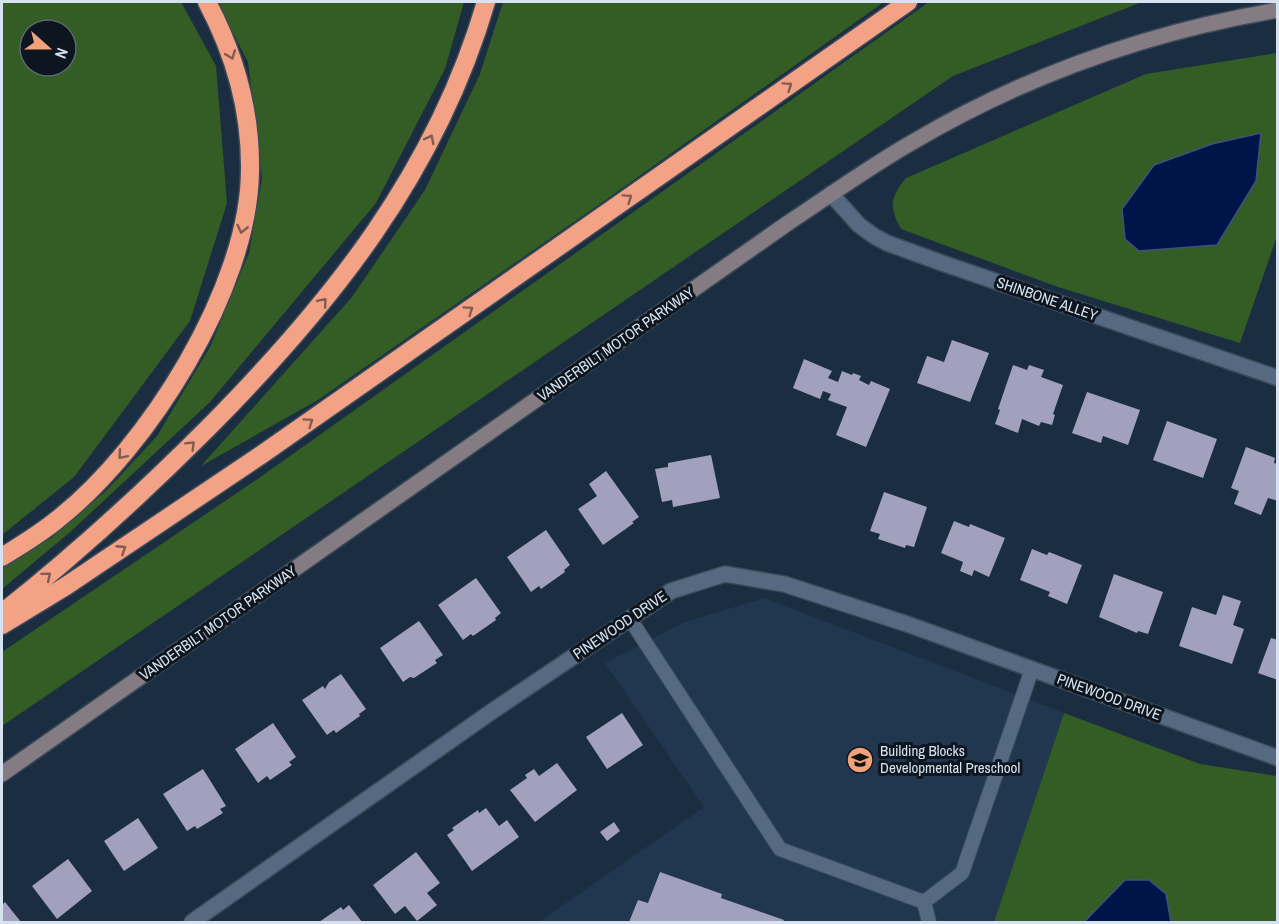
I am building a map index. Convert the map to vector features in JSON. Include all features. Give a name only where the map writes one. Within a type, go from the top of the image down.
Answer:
[{"type":"highway","points":[[2,557],[59,519],[86,494],[136,438],[159,406],[195,347],[220,296],[235,255],[248,199],[249,147],[234,61],[222,30],[207,2]]},
{"type":"highway","points":[[2,613],[92,538],[160,476],[254,381],[342,280],[391,209],[413,172],[452,93],[470,51],[486,2]]},
{"type":"highway","points":[[2,625],[66,586],[252,462],[908,2]]},
{"type":"main road","name":"VANDERBILT MOTOR PARKWAY","points":[[2,774],[831,194],[929,132],[992,99],[1039,78],[1158,36],[1201,24],[1278,10]]},
{"type":"street","name":"SHINBONE ALLEY","points":[[831,194],[859,225],[887,243],[1278,378]]},
{"type":"street","name":"PINEWOOD DRIVE","points":[[192,922],[481,719],[671,591],[725,574],[784,584],[907,624],[1278,758]]},
{"type":"lane","points":[[630,619],[780,849],[924,902]]},
{"type":"lane","points":[[924,902],[962,873],[1032,669]]},
{"type":"lane","points":[[924,902],[929,922]]},
{"type":"shaded area","points":[[1261,133],[1256,181],[1217,245],[1139,251],[1125,239],[1122,209],[1154,165],[1212,144]]},
{"type":"shaded area","name":"Building Blocks Developmental Preschool","points":[[764,598],[1064,713],[994,922],[539,922],[704,807],[605,663],[683,623]]},
{"type":"shaded area","points":[[1125,880],[1149,880],[1166,894],[1171,922],[1084,922]]},
{"type":"green space","points":[[2,2],[181,2],[216,66],[227,203],[190,321],[74,477],[2,535]]},
{"type":"green space","points":[[217,2],[464,2],[445,69],[376,203],[210,402],[69,533],[2,589],[2,565],[51,538],[106,491],[157,436],[210,347],[249,253],[262,179],[248,62]]},
{"type":"green space","points":[[503,2],[884,2],[607,199],[318,400],[201,466],[352,297],[425,190],[480,74]]},
{"type":"green space","points":[[929,2],[1142,2],[953,76],[2,726],[2,652],[259,478]]},
{"type":"green space","points":[[1277,53],[1277,236],[1240,343],[1058,287],[901,229],[897,222],[893,209],[894,197],[906,178],[1146,74]]},
{"type":"green space","points":[[1064,713],[1200,764],[1277,776],[1277,922],[994,922]]},
{"type":"building","points":[[952,340],[989,353],[970,402],[917,383],[927,356],[944,362]]},
{"type":"building","points":[[804,359],[832,371],[828,378],[838,382],[842,371],[861,376],[859,380],[869,385],[871,381],[890,389],[866,447],[836,435],[847,407],[828,400],[831,394],[823,391],[820,399],[793,388]]},
{"type":"building","points":[[1013,365],[1027,370],[1029,365],[1044,370],[1041,377],[1063,385],[1053,414],[1055,415],[1052,425],[1041,422],[1039,426],[1022,419],[1018,433],[995,424]]},
{"type":"building","points":[[1087,392],[1140,410],[1128,445],[1103,436],[1101,443],[1072,433]]},
{"type":"building","points":[[1167,421],[1217,439],[1203,478],[1153,460]]},
{"type":"building","points":[[1246,447],[1275,458],[1274,463],[1278,464],[1278,501],[1268,498],[1261,515],[1234,504],[1239,491],[1231,488]]},
{"type":"building","points":[[711,455],[720,498],[673,507],[672,500],[662,502],[655,469],[668,467],[668,463]]},
{"type":"building","points":[[606,471],[639,517],[603,545],[578,509],[597,496],[589,484]]},
{"type":"building","points":[[884,492],[927,507],[914,547],[906,545],[905,548],[878,539],[880,534],[870,531]]},
{"type":"building","points":[[954,521],[969,527],[970,524],[1005,538],[989,577],[974,570],[972,576],[960,571],[963,562],[941,553]]},
{"type":"building","points":[[546,530],[570,565],[564,570],[565,572],[541,589],[539,586],[531,592],[507,557]]},
{"type":"building","points":[[1032,549],[1047,555],[1049,552],[1082,565],[1067,604],[1048,596],[1050,592],[1020,580]]},
{"type":"building","points":[[1114,574],[1163,592],[1148,634],[1138,631],[1137,633],[1099,617]]},
{"type":"building","points":[[476,578],[501,613],[495,618],[496,620],[463,640],[438,605]]},
{"type":"building","points":[[1223,595],[1241,601],[1233,625],[1244,629],[1232,664],[1179,646],[1192,607],[1216,615]]},
{"type":"building","points":[[419,621],[443,655],[435,660],[437,663],[414,678],[410,677],[403,682],[380,648]]},
{"type":"building","points":[[1271,638],[1278,640],[1278,680],[1258,673]]},
{"type":"building","points":[[341,674],[366,709],[336,733],[334,730],[327,735],[302,700],[323,686],[325,689],[329,682]]},
{"type":"building","points":[[622,713],[643,745],[607,769],[586,737]]},
{"type":"building","points":[[273,723],[296,757],[289,762],[292,765],[270,780],[267,776],[258,783],[235,749]]},
{"type":"building","points":[[557,763],[577,790],[535,822],[510,790],[527,778],[525,775],[534,769],[539,776]]},
{"type":"building","points":[[203,769],[226,806],[220,809],[223,813],[197,829],[195,826],[187,831],[163,794]]},
{"type":"building","points":[[486,808],[499,826],[507,820],[519,837],[472,871],[447,835],[454,830],[452,828],[478,810],[479,813]]},
{"type":"building","points":[[138,818],[158,848],[124,871],[104,841]]},
{"type":"building","points":[[614,822],[620,831],[607,841],[600,832]]},
{"type":"building","points":[[416,852],[440,883],[427,893],[437,905],[417,921],[405,906],[395,914],[373,885]]},
{"type":"building","points":[[68,859],[92,891],[57,919],[32,886]]},
{"type":"building","points":[[660,872],[722,894],[721,898],[784,920],[783,922],[629,922],[638,900],[648,903]]},
{"type":"building","points":[[5,902],[21,922],[2,922],[2,905]]},
{"type":"building","points":[[349,905],[362,922],[319,922],[341,907],[343,910]]},
{"type":"place","name":"Building Blocks Developmental Preschool","points":[[860,760]]}]
